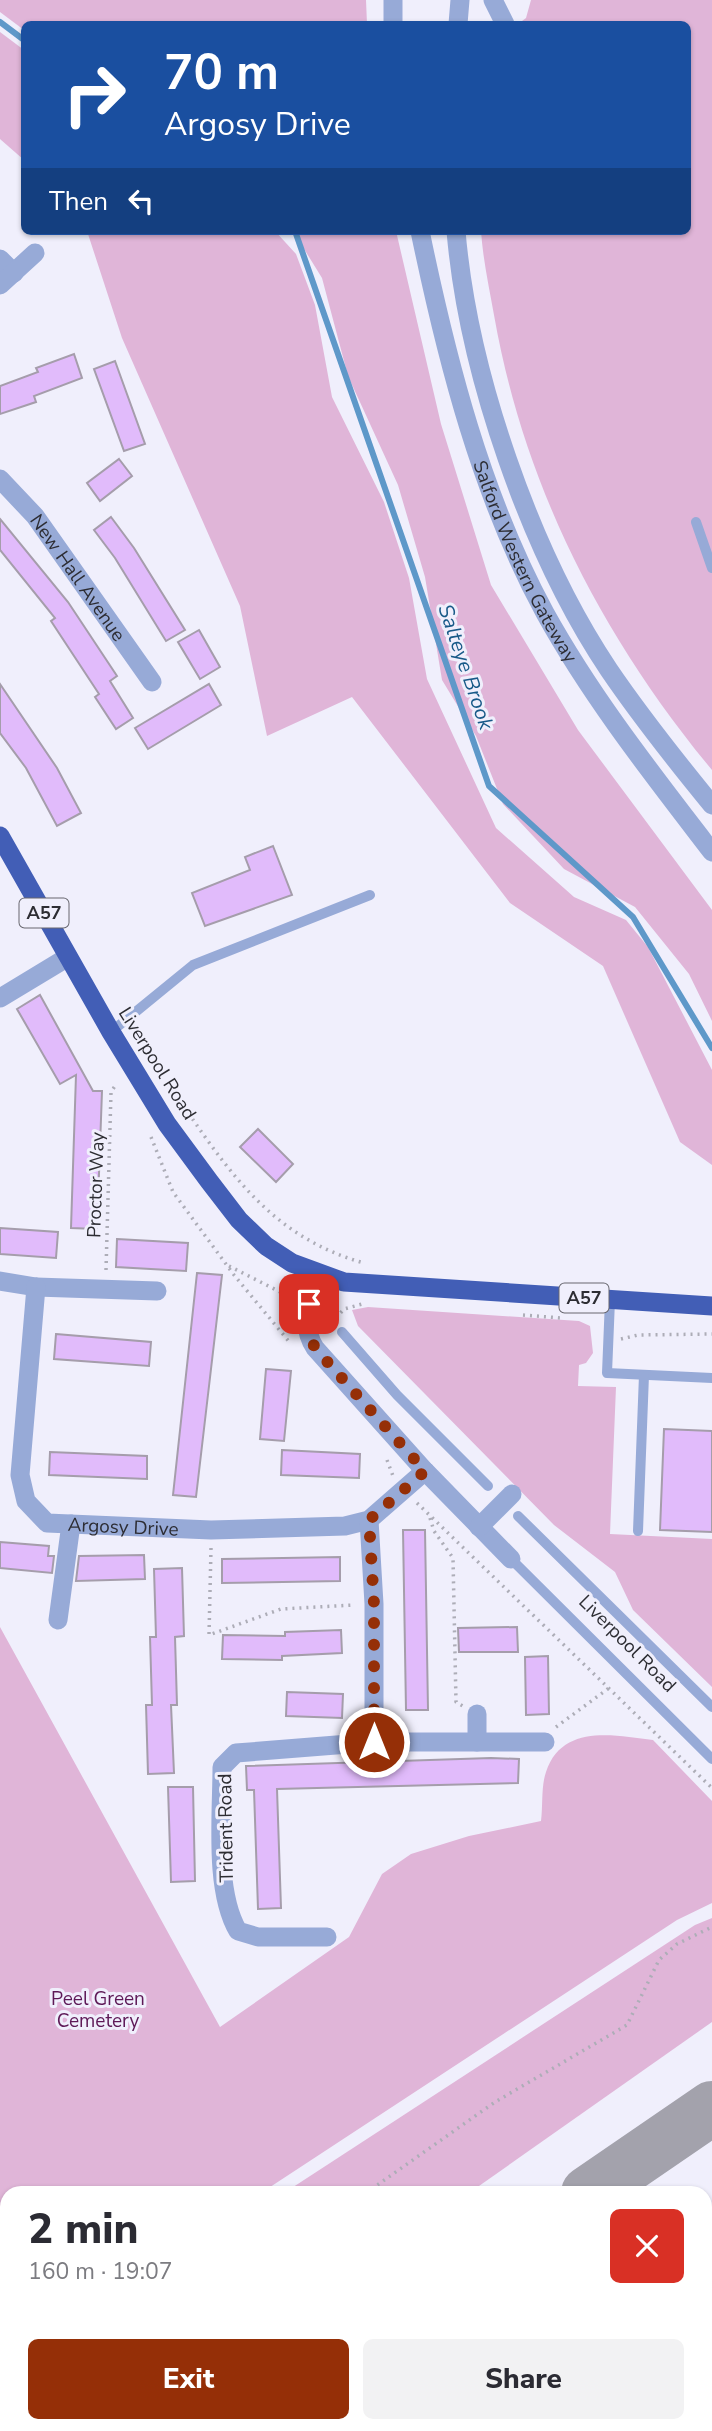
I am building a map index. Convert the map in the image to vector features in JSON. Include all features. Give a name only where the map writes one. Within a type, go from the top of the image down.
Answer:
[{"type":"highway","name":"Liverpool Road","points":[[0,836],[111,1032],[167,1124],[239,1220],[266,1246],[320,1275],[358,1284],[712,1306]]},
{"type":"street","points":[[393,0],[393,21]]},
{"type":"street","points":[[458,21],[460,0]]},
{"type":"street","points":[[493,0],[504,21]]},
{"type":"street","name":"Salford Western Gateway","points":[[421,235],[475,447],[506,530],[545,612],[592,689],[644,764],[712,852]]},
{"type":"street","name":"Salford Western Gateway","points":[[456,235],[463,295],[496,419],[522,500],[578,616],[608,668],[712,805]]},
{"type":"street","points":[[0,259],[7,279],[35,253]]},
{"type":"street","name":"New Hall Avenue","points":[[0,478],[34,516],[152,682]]},
{"type":"street","points":[[0,998],[68,957]]},
{"type":"street","points":[[320,1275],[306,1315],[309,1339],[334,1372],[425,1471],[512,1559]]},
{"type":"street","points":[[0,1281],[36,1287],[157,1291]]},
{"type":"street","name":"Argosy Drive","points":[[36,1287],[20,1475],[26,1501],[47,1522],[211,1530],[345,1526],[369,1520]]},
{"type":"street","points":[[374,1742],[374,1604],[369,1520],[425,1471]]},
{"type":"street","points":[[479,1527],[512,1493]]},
{"type":"street","points":[[58,1620],[71,1524]]},
{"type":"street","points":[[477,1714],[477,1742]]},
{"type":"street","name":"Trident Road","points":[[327,1937],[258,1937],[238,1931],[228,1914],[222,1767],[236,1753],[374,1742],[545,1742]]},
{"type":"lane","points":[[696,522],[712,568]]},
{"type":"lane","points":[[111,1032],[193,965],[370,895]]},
{"type":"lane","points":[[610,1300],[607,1373],[712,1378]]},
{"type":"lane","points":[[342,1332],[397,1395],[488,1486]]},
{"type":"lane","points":[[638,1531],[644,1375]]},
{"type":"lane","name":"Liverpool Road","points":[[518,1516],[712,1707]]},
{"type":"lane","name":"Liverpool Road","points":[[512,1559],[712,1759]]},
{"type":"path","name":"Proctor Way","points":[[105,1289],[111,1092],[117,1083]]},
{"type":"path","points":[[187,1111],[231,1173],[265,1210],[317,1246],[367,1264]]},
{"type":"path","points":[[149,1135],[173,1192],[226,1265],[292,1345],[284,1323],[281,1294],[226,1265]]},
{"type":"path","points":[[621,1339],[638,1335],[712,1334]]},
{"type":"path","points":[[379,1451],[388,1461],[393,1477]]},
{"type":"path","points":[[417,1503],[712,1788]]},
{"type":"path","points":[[429,1516],[434,1531],[453,1558],[456,1702],[477,1714]]},
{"type":"path","points":[[211,1530],[209,1635],[281,1609],[374,1604]]},
{"type":"path","points":[[545,1742],[550,1730],[609,1688],[624,1671]]},
{"type":"path","points":[[376,2186],[495,2102],[627,2025],[659,1960],[677,1944],[712,1927]]},
{"type":"green space","points":[[0,0],[366,0],[367,21],[21,21],[21,28],[0,12]]},
{"type":"green space","points":[[531,0],[712,0],[712,770],[672,719],[603,613],[573,557],[547,499],[525,440],[507,378],[488,284],[481,235],[691,235],[691,21],[522,21],[526,18]]},
{"type":"green space","points":[[0,32],[21,48],[21,157],[0,139]]},
{"type":"green space","points":[[88,235],[279,235],[296,254],[315,305],[332,397],[384,502],[409,578],[427,679],[496,828],[574,897],[626,920],[648,947],[712,1070],[712,1165],[680,1142],[603,966],[510,903],[352,697],[267,736],[240,606],[122,338]]},
{"type":"green space","points":[[295,235],[397,235],[441,424],[491,585],[578,730],[712,910],[712,1021],[689,974],[635,907],[564,869],[503,804],[476,736],[442,680],[425,577],[398,485],[348,376],[322,278]]},
{"type":"green space","points":[[368,1307],[579,1321],[590,1326],[593,1353],[586,1363],[579,1365],[578,1386],[616,1387],[610,1534],[712,1539],[712,1687],[633,1610],[615,1572],[554,1525],[358,1326],[352,1310]]},
{"type":"green space","name":"Peel Green Cemetery","points":[[0,1627],[220,2027],[349,1937],[382,1874],[411,1854],[469,1836],[541,1821],[546,1772],[564,1746],[576,1739],[606,1735],[653,1740],[712,1801],[712,1903],[677,1920],[272,2186],[0,2186]]},
{"type":"green space","points":[[712,1918],[712,2022],[479,2186],[295,2186],[695,1925]]},
{"type":"building","points":[[74,354],[82,378],[34,396],[36,402],[0,414],[0,386],[38,372],[36,368]]},
{"type":"building","points":[[115,361],[145,444],[124,451],[94,369]]},
{"type":"building","points":[[119,459],[132,476],[100,501],[87,483]]},
{"type":"building","points":[[111,517],[134,548],[185,630],[166,641],[115,558],[94,530]]},
{"type":"building","points":[[0,519],[68,602],[117,676],[110,681],[133,718],[116,729],[95,697],[99,694],[51,621],[55,618],[0,550]]},
{"type":"building","points":[[199,630],[220,667],[200,679],[178,642]]},
{"type":"building","points":[[0,684],[57,768],[81,813],[57,826],[26,768],[0,733]]},
{"type":"building","points":[[209,684],[221,705],[148,749],[135,728]]},
{"type":"building","points":[[273,846],[292,895],[205,926],[192,893],[250,870],[245,857]]},
{"type":"building","points":[[40,995],[93,1091],[102,1091],[97,1229],[71,1228],[76,1075],[60,1084],[17,1009]]},
{"type":"building","points":[[258,1129],[293,1164],[276,1182],[240,1147]]},
{"type":"building","points":[[0,1228],[58,1232],[56,1258],[0,1254]]},
{"type":"building","points":[[117,1239],[188,1243],[186,1271],[116,1267]]},
{"type":"building","points":[[197,1273],[222,1275],[196,1497],[173,1495]]},
{"type":"building","points":[[56,1334],[151,1342],[149,1366],[54,1359]]},
{"type":"building","points":[[266,1369],[291,1371],[284,1441],[260,1439]]},
{"type":"building","points":[[664,1429],[712,1431],[712,1532],[660,1530]]},
{"type":"building","points":[[282,1450],[360,1454],[359,1478],[281,1475]]},
{"type":"building","points":[[50,1452],[147,1456],[147,1479],[49,1475]]},
{"type":"building","points":[[403,1530],[425,1530],[428,1710],[406,1710]]},
{"type":"building","points":[[0,1542],[49,1546],[48,1556],[54,1556],[52,1573],[0,1568]]},
{"type":"building","points":[[144,1555],[145,1579],[76,1581],[79,1556]]},
{"type":"building","points":[[340,1557],[340,1581],[222,1583],[222,1559]]},
{"type":"building","points":[[182,1568],[184,1636],[175,1637],[177,1705],[171,1705],[174,1773],[148,1774],[146,1705],[152,1705],[150,1637],[156,1637],[154,1569]]},
{"type":"building","points":[[517,1627],[518,1652],[459,1652],[458,1628]]},
{"type":"building","points":[[341,1630],[342,1653],[282,1656],[282,1660],[222,1659],[223,1635],[285,1636],[285,1632]]},
{"type":"building","points":[[548,1656],[549,1714],[526,1715],[525,1657]]},
{"type":"building","points":[[287,1692],[343,1694],[342,1718],[286,1716]]},
{"type":"building","points":[[519,1759],[518,1783],[277,1789],[281,1908],[258,1909],[254,1790],[247,1790],[246,1766]]},
{"type":"building","points":[[168,1787],[193,1787],[195,1881],[171,1882]]},
{"type":"waterway","name":"Salteye Brook","points":[[0,22],[21,38]]},
{"type":"waterway","name":"Salteye Brook","points":[[296,235],[489,786],[633,917],[712,1048]]},
{"type":"taxiway","points":[[598,2186],[712,2108]]},
{"type":"route","points":[[309,1304],[306,1328],[315,1348],[425,1471],[392,1503],[369,1520],[374,1604],[374,1742]]}]
